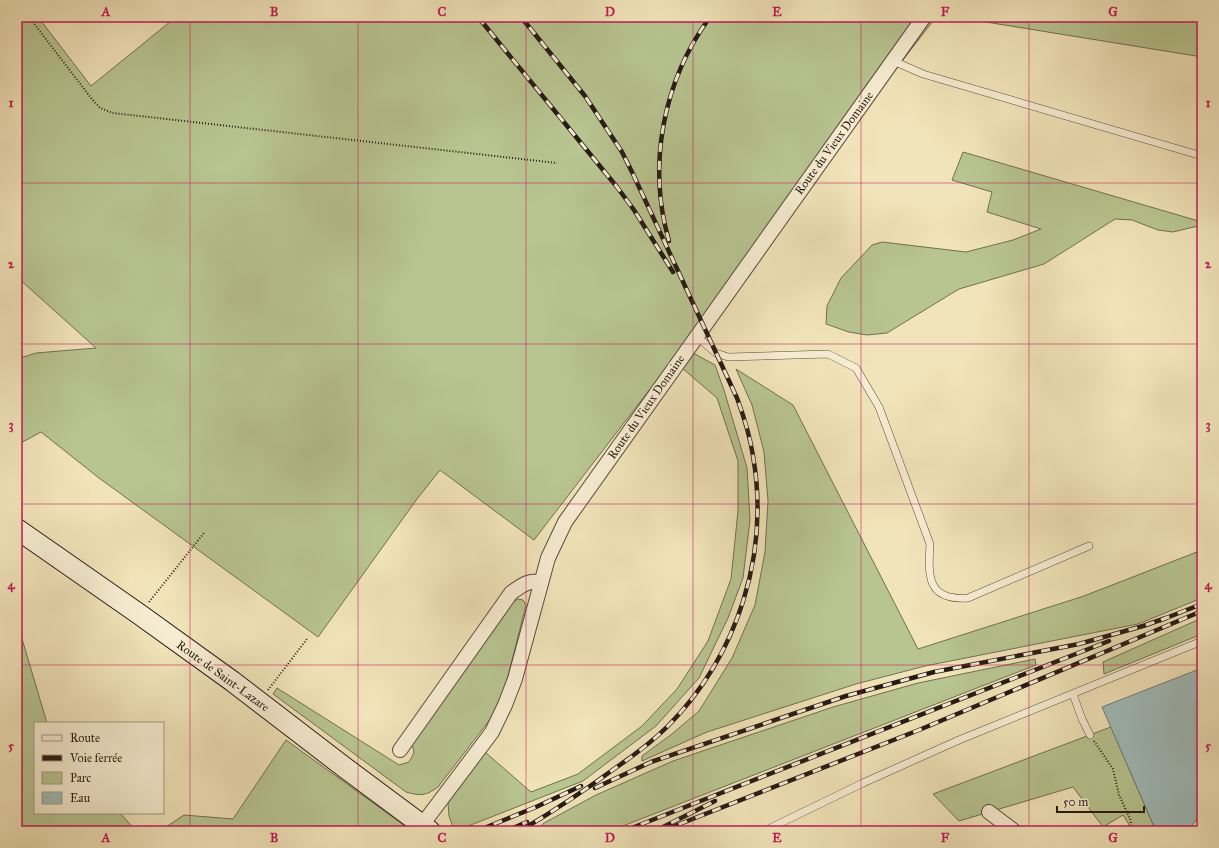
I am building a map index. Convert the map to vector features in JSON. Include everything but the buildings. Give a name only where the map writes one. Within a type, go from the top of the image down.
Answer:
[{"type":"main road","name":"Route de Saint-Lazare","points":[[18,532],[139,614],[426,828]]},
{"type":"street","name":"Route du Vieux Domaine","points":[[426,828],[492,732],[505,705],[515,679],[548,558],[565,522],[924,17]]},
{"type":"street","points":[[400,750],[511,593],[524,584],[535,581],[541,583]]},
{"type":"street","points":[[989,812],[1014,831]]},
{"type":"lane","points":[[893,60],[923,74],[1202,156]]},
{"type":"lane","points":[[696,336],[716,353],[728,357],[828,354],[856,368],[879,407],[930,544],[929,567],[931,581],[941,594],[956,599],[968,598],[1089,546]]},
{"type":"lane","points":[[764,831],[863,783],[959,740],[1202,641]]},
{"type":"lane","points":[[1073,694],[1082,719],[1090,735]]},
{"type":"path","points":[[29,17],[91,98],[100,108],[113,113],[557,163]]},
{"type":"path","points":[[139,614],[204,533]]},
{"type":"path","points":[[258,702],[307,639]]},
{"type":"path","points":[[1090,735],[1113,769],[1119,795],[1131,821],[1130,831]]},
{"type":"path","points":[[1197,831],[1202,824]]},
{"type":"green space","points":[[17,17],[38,17],[91,86],[176,17],[936,17],[534,540],[440,470],[417,499],[318,637],[99,478],[41,432],[17,445],[17,359],[36,353],[96,348],[17,277]]},
{"type":"green space","points":[[955,17],[1202,17],[1202,57]]},
{"type":"green space","points":[[963,152],[1202,222],[1202,225],[1173,232],[1158,230],[1132,220],[1115,219],[1044,264],[959,289],[887,333],[867,335],[849,332],[826,324],[827,306],[841,278],[872,245],[882,242],[966,252],[1013,240],[1041,229],[987,212],[992,192],[952,180]]},
{"type":"green space","points":[[695,354],[715,365],[724,390],[747,468],[750,520],[743,578],[728,618],[699,678],[656,726],[583,781],[458,830],[453,827],[449,816],[448,803],[485,752],[531,792],[578,774],[642,726],[677,689],[708,641],[731,579],[738,511],[738,461],[717,398],[682,368],[689,356]]},
{"type":"green space","points":[[736,369],[793,405],[918,649],[1084,596],[1202,550],[1202,598],[1138,624],[925,666],[856,684],[707,732],[642,761],[642,756],[672,734],[699,711],[732,658],[755,605],[765,552],[768,501],[764,452],[752,405]]},
{"type":"green space","points":[[518,599],[523,600],[526,605],[507,680],[495,713],[438,787],[426,794],[419,795],[406,792],[273,694],[277,688],[399,765],[409,762],[414,753],[412,743],[513,602]]},
{"type":"green space","points":[[1202,618],[1202,634],[1104,674],[1103,662]]},
{"type":"green space","points":[[17,631],[20,632],[47,722],[34,722],[34,814],[121,814],[136,831],[17,831]]},
{"type":"green space","points":[[1035,659],[1036,665],[610,831],[535,831],[544,823],[596,795],[673,761],[833,707],[918,683]]},
{"type":"green space","points":[[1111,727],[1155,829],[1154,831],[1133,831],[1123,815],[1103,827],[1073,787],[959,821],[933,794]]},
{"type":"green space","points":[[286,740],[412,831],[160,831],[184,815],[233,819]]},
{"type":"water","points":[[1202,668],[1202,812],[1188,831],[1156,831],[1102,707]]},
{"type":"railway","points":[[478,17],[617,187],[634,210],[673,272]]},
{"type":"railway","points":[[520,831],[580,793],[642,749],[668,726],[692,698],[713,668],[730,635],[743,601],[752,566],[757,530],[757,493],[753,456],[737,398],[622,152],[585,96],[521,17]]},
{"type":"railway","points":[[669,241],[663,212],[660,183],[660,154],[664,124],[671,96],[681,68],[694,42],[710,17]]},
{"type":"railway","points":[[1161,620],[1202,604]]},
{"type":"railway","points":[[662,831],[919,730],[1202,611]]},
{"type":"railway","points":[[595,788],[651,762],[846,696],[934,672],[1079,644],[1166,618]]},
{"type":"railway","points":[[624,831],[1109,641]]},
{"type":"railway","points":[[477,831],[536,807],[581,786]]},
{"type":"railway","points":[[655,831],[715,801]]},
{"type":"railway","points":[[506,831],[527,822]]}]
